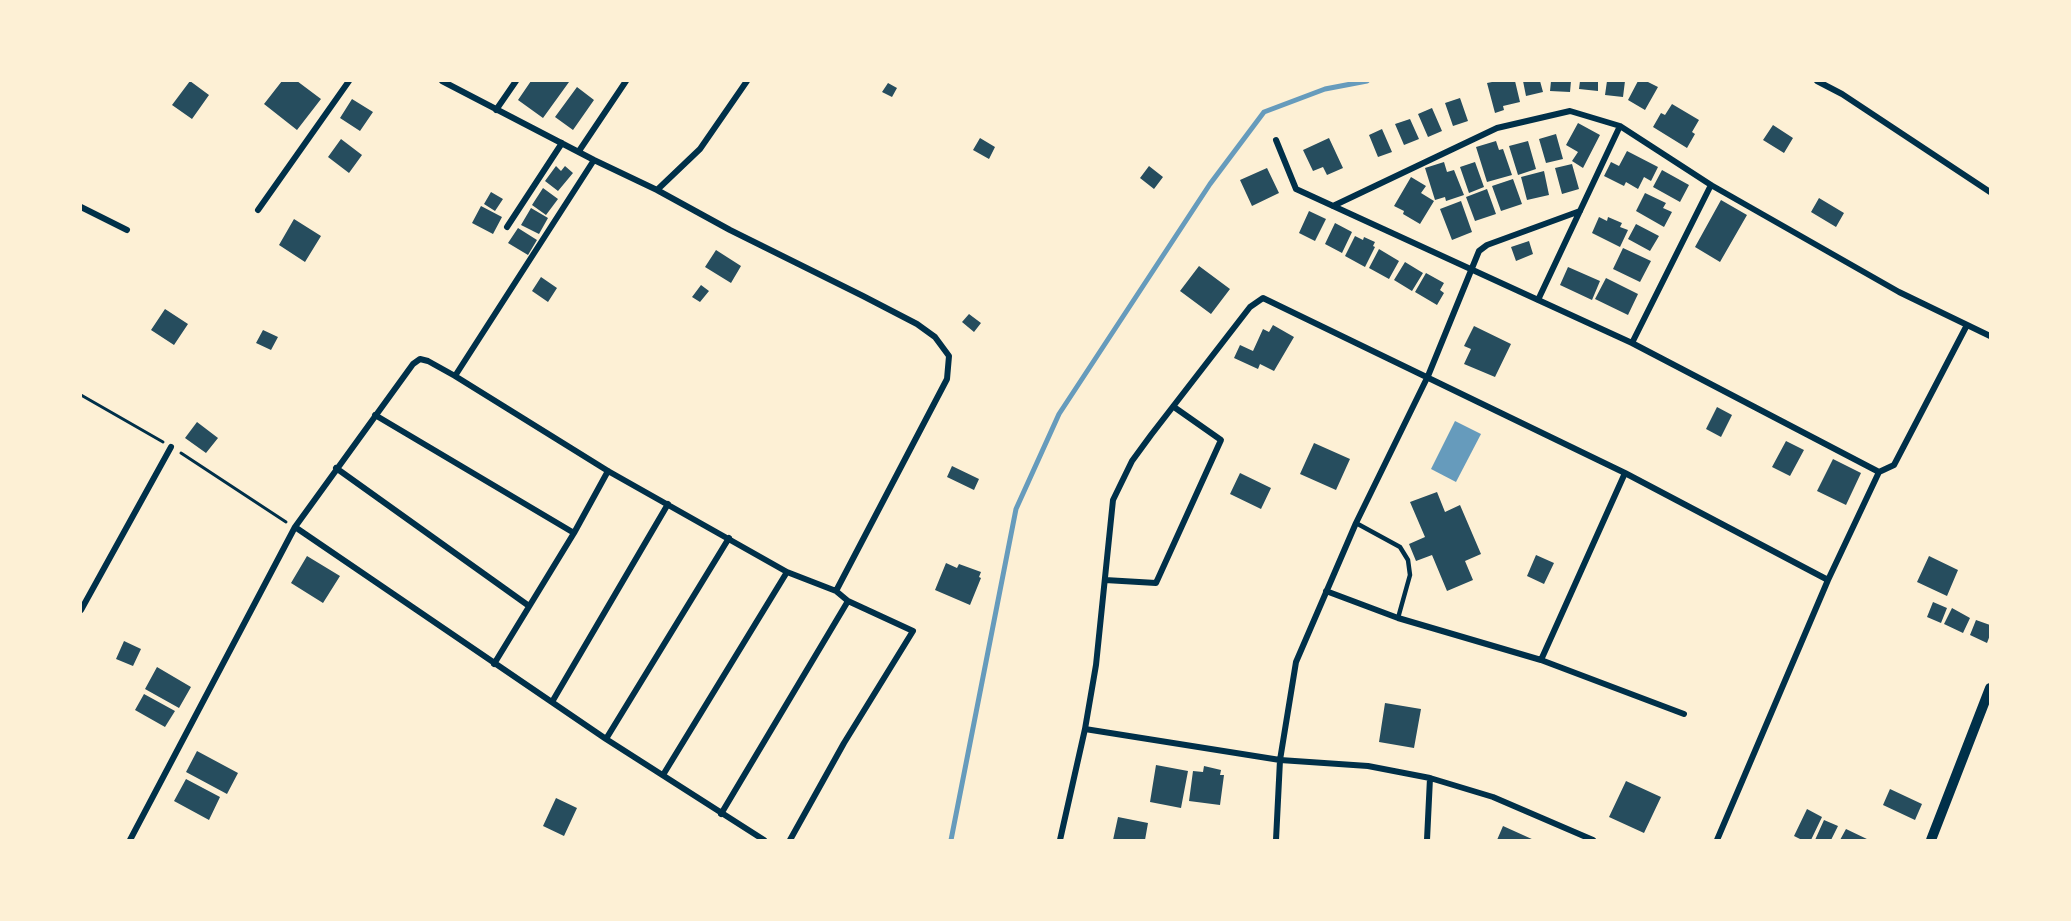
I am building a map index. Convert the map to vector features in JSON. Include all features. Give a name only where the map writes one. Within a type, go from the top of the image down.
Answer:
[{"type":"street","points":[[258,210],[348,81]]},
{"type":"street","points":[[442,81],[917,324],[935,337],[949,356],[947,379],[836,591]]},
{"type":"street","points":[[496,110],[516,81]]},
{"type":"street","points":[[579,151],[626,81]]},
{"type":"street","points":[[657,190],[700,148],[747,81]]},
{"type":"street","points":[[1817,81],[1842,94],[1990,192]]},
{"type":"street","points":[[1333,206],[1497,128],[1570,111],[1620,126],[1711,185],[1899,292],[1990,336]]},
{"type":"street","points":[[1538,300],[1620,126]]},
{"type":"street","points":[[1276,140],[1296,189],[1632,343],[1879,472]]},
{"type":"street","points":[[507,227],[562,143]]},
{"type":"street","points":[[455,376],[594,160]]},
{"type":"street","points":[[1632,343],[1711,185]]},
{"type":"street","points":[[81,207],[127,230]]},
{"type":"street","points":[[1275,840],[1280,760],[1296,662],[1356,523],[1428,376],[1479,251],[1487,245],[1580,211]]},
{"type":"street","points":[[1060,840],[1085,729],[1096,665],[1113,500],[1132,461],[1250,307],[1263,298],[1625,473],[1828,580]]},
{"type":"street","points":[[1718,840],[1828,580],[1879,472],[1894,465],[1967,325]]},
{"type":"street","points":[[130,840],[295,527],[413,363],[420,359],[455,376],[608,471],[787,572],[836,591],[848,601],[913,631],[844,743],[790,840]]},
{"type":"street","points":[[1105,580],[1156,584],[1221,440],[1174,407]]},
{"type":"street","points":[[375,415],[574,533]]},
{"type":"street","points":[[81,610],[171,447]]},
{"type":"street","points":[[336,468],[529,606]]},
{"type":"street","points":[[494,664],[574,533],[608,471]]},
{"type":"street","points":[[1541,660],[1625,473]]},
{"type":"street","points":[[552,702],[668,504]]},
{"type":"street","points":[[295,527],[606,739],[764,840]]},
{"type":"street","points":[[606,739],[729,538]]},
{"type":"street","points":[[663,775],[787,572]]},
{"type":"street","points":[[1326,591],[1398,618],[1541,660],[1684,714]]},
{"type":"street","points":[[721,814],[848,601]]},
{"type":"street","points":[[1930,840],[1990,688]]},
{"type":"street","points":[[1085,729],[1280,760],[1368,766],[1430,778],[1493,797],[1593,840]]},
{"type":"street","points":[[1427,840],[1430,778]]},
{"type":"lane","points":[[1356,523],[1400,547],[1408,560],[1410,575],[1398,618]]},
{"type":"path","points":[[81,395],[171,447],[295,527]]},
{"type":"water","points":[[1455,421],[1481,434],[1456,482],[1431,469]]},
{"type":"building","points":[[190,81],[209,95],[192,119],[172,105]]},
{"type":"building","points":[[282,81],[297,81],[321,99],[297,130],[264,104]]},
{"type":"building","points":[[531,81],[569,82],[543,118],[518,100]]},
{"type":"building","points":[[1515,81],[1520,102],[1503,106],[1504,110],[1495,113],[1487,83]]},
{"type":"building","points":[[1523,81],[1540,81],[1543,92],[1526,96]]},
{"type":"building","points":[[1551,81],[1571,81],[1570,92],[1550,91]]},
{"type":"building","points":[[1580,81],[1598,81],[1598,91],[1579,89]]},
{"type":"building","points":[[1607,81],[1625,81],[1623,97],[1605,95]]},
{"type":"building","points":[[1638,81],[1646,81],[1658,87],[1645,110],[1628,100]]},
{"type":"building","points":[[888,83],[897,88],[892,97],[882,92]]},
{"type":"building","points":[[577,87],[594,100],[573,130],[555,117]]},
{"type":"building","points":[[1460,98],[1468,121],[1453,126],[1445,103]]},
{"type":"building","points":[[352,99],[373,112],[360,131],[340,118]]},
{"type":"building","points":[[1672,104],[1699,120],[1692,132],[1695,134],[1687,148],[1653,127],[1661,113],[1665,115]]},
{"type":"building","points":[[1432,108],[1442,131],[1428,137],[1418,114]]},
{"type":"building","points":[[1410,119],[1419,139],[1404,145],[1395,124]]},
{"type":"building","points":[[1578,123],[1600,135],[1583,168],[1572,161],[1578,152],[1566,145]]},
{"type":"building","points":[[1773,125],[1793,138],[1784,153],[1763,140]]},
{"type":"building","points":[[1382,129],[1392,152],[1378,157],[1369,135]]},
{"type":"building","points":[[1556,134],[1563,159],[1546,163],[1539,139]]},
{"type":"building","points":[[980,138],[995,147],[989,159],[973,150]]},
{"type":"building","points":[[1329,138],[1343,168],[1327,175],[1323,167],[1313,171],[1303,150]]},
{"type":"building","points":[[341,139],[362,155],[349,173],[328,157]]},
{"type":"building","points":[[1496,141],[1499,150],[1503,149],[1512,175],[1487,182],[1476,147]]},
{"type":"building","points":[[1528,141],[1536,169],[1518,175],[1509,146]]},
{"type":"building","points":[[1627,151],[1658,167],[1651,181],[1644,177],[1638,189],[1626,182],[1624,186],[1604,176],[1611,162],[1619,166]]},
{"type":"building","points":[[1444,162],[1447,172],[1454,170],[1464,195],[1446,201],[1445,197],[1435,200],[1425,168]]},
{"type":"building","points":[[1475,162],[1484,187],[1469,193],[1460,167]]},
{"type":"building","points":[[1572,164],[1579,189],[1562,194],[1555,168]]},
{"type":"building","points":[[556,166],[561,171],[565,166],[573,173],[558,191],[545,181]]},
{"type":"building","points":[[1149,166],[1163,177],[1154,189],[1140,178]]},
{"type":"building","points":[[1267,168],[1279,193],[1252,206],[1240,180]]},
{"type":"building","points":[[1662,170],[1689,185],[1680,202],[1653,187]]},
{"type":"building","points":[[1544,171],[1549,195],[1527,200],[1521,177]]},
{"type":"building","points":[[1411,177],[1426,186],[1421,193],[1434,201],[1420,224],[1394,206]]},
{"type":"building","points":[[1513,179],[1522,204],[1501,211],[1492,186]]},
{"type":"building","points":[[543,188],[558,199],[546,215],[532,205]]},
{"type":"building","points":[[1487,189],[1496,214],[1475,221],[1466,197]]},
{"type":"building","points":[[491,192],[503,199],[495,211],[484,204]]},
{"type":"building","points":[[1645,193],[1666,203],[1663,208],[1672,212],[1664,227],[1636,211]]},
{"type":"building","points":[[1819,198],[1844,213],[1836,227],[1811,212]]},
{"type":"building","points":[[1721,200],[1747,215],[1720,262],[1695,247]]},
{"type":"building","points":[[1461,201],[1472,232],[1452,240],[1440,209]]},
{"type":"building","points":[[481,206],[502,217],[493,234],[472,223]]},
{"type":"building","points":[[531,208],[548,218],[539,234],[521,225]]},
{"type":"building","points":[[1309,211],[1326,219],[1315,241],[1299,233]]},
{"type":"building","points":[[1599,217],[1607,221],[1608,217],[1622,223],[1620,227],[1628,230],[1620,247],[1592,233]]},
{"type":"building","points":[[294,219],[321,236],[305,262],[279,245]]},
{"type":"building","points":[[1335,223],[1352,232],[1342,253],[1325,244]]},
{"type":"building","points":[[1636,224],[1659,236],[1650,251],[1628,239]]},
{"type":"building","points":[[518,228],[537,240],[528,255],[508,243]]},
{"type":"building","points":[[1355,236],[1375,242],[1373,246],[1375,247],[1365,267],[1345,256]]},
{"type":"building","points":[[1529,241],[1533,254],[1516,261],[1511,247]]},
{"type":"building","points":[[1623,248],[1651,261],[1640,282],[1613,269]]},
{"type":"building","points":[[1379,249],[1399,261],[1389,279],[1369,268]]},
{"type":"building","points":[[716,250],[741,266],[731,283],[705,267]]},
{"type":"building","points":[[1405,262],[1423,273],[1412,291],[1394,280]]},
{"type":"building","points":[[1199,266],[1230,289],[1211,314],[1180,291]]},
{"type":"building","points":[[1568,267],[1600,281],[1592,300],[1560,285]]},
{"type":"building","points":[[1426,273],[1444,283],[1440,290],[1444,293],[1437,305],[1415,292]]},
{"type":"building","points":[[541,277],[557,288],[548,302],[532,291]]},
{"type":"building","points":[[1606,278],[1638,294],[1628,315],[1595,299]]},
{"type":"building","points":[[701,285],[709,291],[700,302],[692,297]]},
{"type":"building","points":[[165,309],[188,324],[174,345],[151,330]]},
{"type":"building","points":[[969,314],[981,323],[974,332],[962,322]]},
{"type":"building","points":[[1273,325],[1294,337],[1274,371],[1260,364],[1258,369],[1234,358],[1240,345],[1253,351],[1263,329],[1269,332]]},
{"type":"building","points":[[1474,326],[1511,344],[1495,377],[1464,364],[1471,349],[1464,346]]},
{"type":"building","points":[[263,330],[278,337],[271,350],[256,343]]},
{"type":"building","points":[[1717,407],[1732,415],[1721,437],[1706,429]]},
{"type":"building","points":[[197,422],[218,438],[206,453],[185,438]]},
{"type":"building","points":[[1786,441],[1804,450],[1790,476],[1772,467]]},
{"type":"building","points":[[1314,443],[1350,459],[1336,490],[1300,474]]},
{"type":"building","points":[[1833,459],[1861,473],[1846,505],[1817,491]]},
{"type":"building","points":[[952,466],[979,479],[974,490],[947,477]]},
{"type":"building","points":[[1240,473],[1271,488],[1261,509],[1230,494]]},
{"type":"building","points":[[1437,492],[1445,512],[1460,505],[1481,554],[1465,561],[1473,580],[1447,591],[1432,555],[1416,561],[1409,544],[1425,537],[1410,502]]},
{"type":"building","points":[[1536,555],[1554,563],[1544,584],[1527,576]]},
{"type":"building","points":[[307,556],[340,576],[323,603],[291,583]]},
{"type":"building","points":[[1929,556],[1958,570],[1947,596],[1917,582]]},
{"type":"building","points":[[946,563],[957,568],[959,564],[981,572],[979,577],[981,578],[970,605],[935,590]]},
{"type":"building","points":[[1933,602],[1947,608],[1941,623],[1927,617]]},
{"type":"building","points":[[1952,608],[1970,618],[1963,633],[1944,624]]},
{"type":"building","points":[[1976,620],[1990,625],[1987,643],[1970,635]]},
{"type":"building","points":[[124,641],[141,649],[133,666],[116,659]]},
{"type":"building","points":[[157,667],[191,687],[179,708],[145,689]]},
{"type":"building","points":[[144,694],[175,711],[165,727],[135,710]]},
{"type":"building","points":[[1385,703],[1421,709],[1414,748],[1379,742]]},
{"type":"building","points":[[197,751],[238,773],[227,794],[186,772]]},
{"type":"building","points":[[1156,765],[1188,771],[1181,808],[1150,802]]},
{"type":"building","points":[[1204,766],[1221,770],[1220,775],[1224,775],[1220,805],[1189,801],[1193,771],[1203,772]]},
{"type":"building","points":[[186,779],[220,797],[209,820],[174,801]]},
{"type":"building","points":[[1626,781],[1661,797],[1644,833],[1609,817]]},
{"type":"building","points":[[1890,789],[1922,804],[1915,820],[1883,805]]},
{"type":"building","points":[[556,798],[577,808],[564,836],[543,826]]},
{"type":"building","points":[[1807,809],[1822,817],[1811,840],[1802,840],[1794,836]]},
{"type":"building","points":[[1118,817],[1148,823],[1145,840],[1113,840]]},
{"type":"building","points":[[1824,820],[1838,826],[1831,840],[1815,840]]},
{"type":"building","points":[[1503,826],[1534,840],[1497,840]]},
{"type":"building","points":[[1846,829],[1869,840],[1840,840]]},
{"type":"waterway","points":[[951,840],[1016,509],[1059,414],[1210,184],[1264,112],[1325,89],[1367,81]]}]
